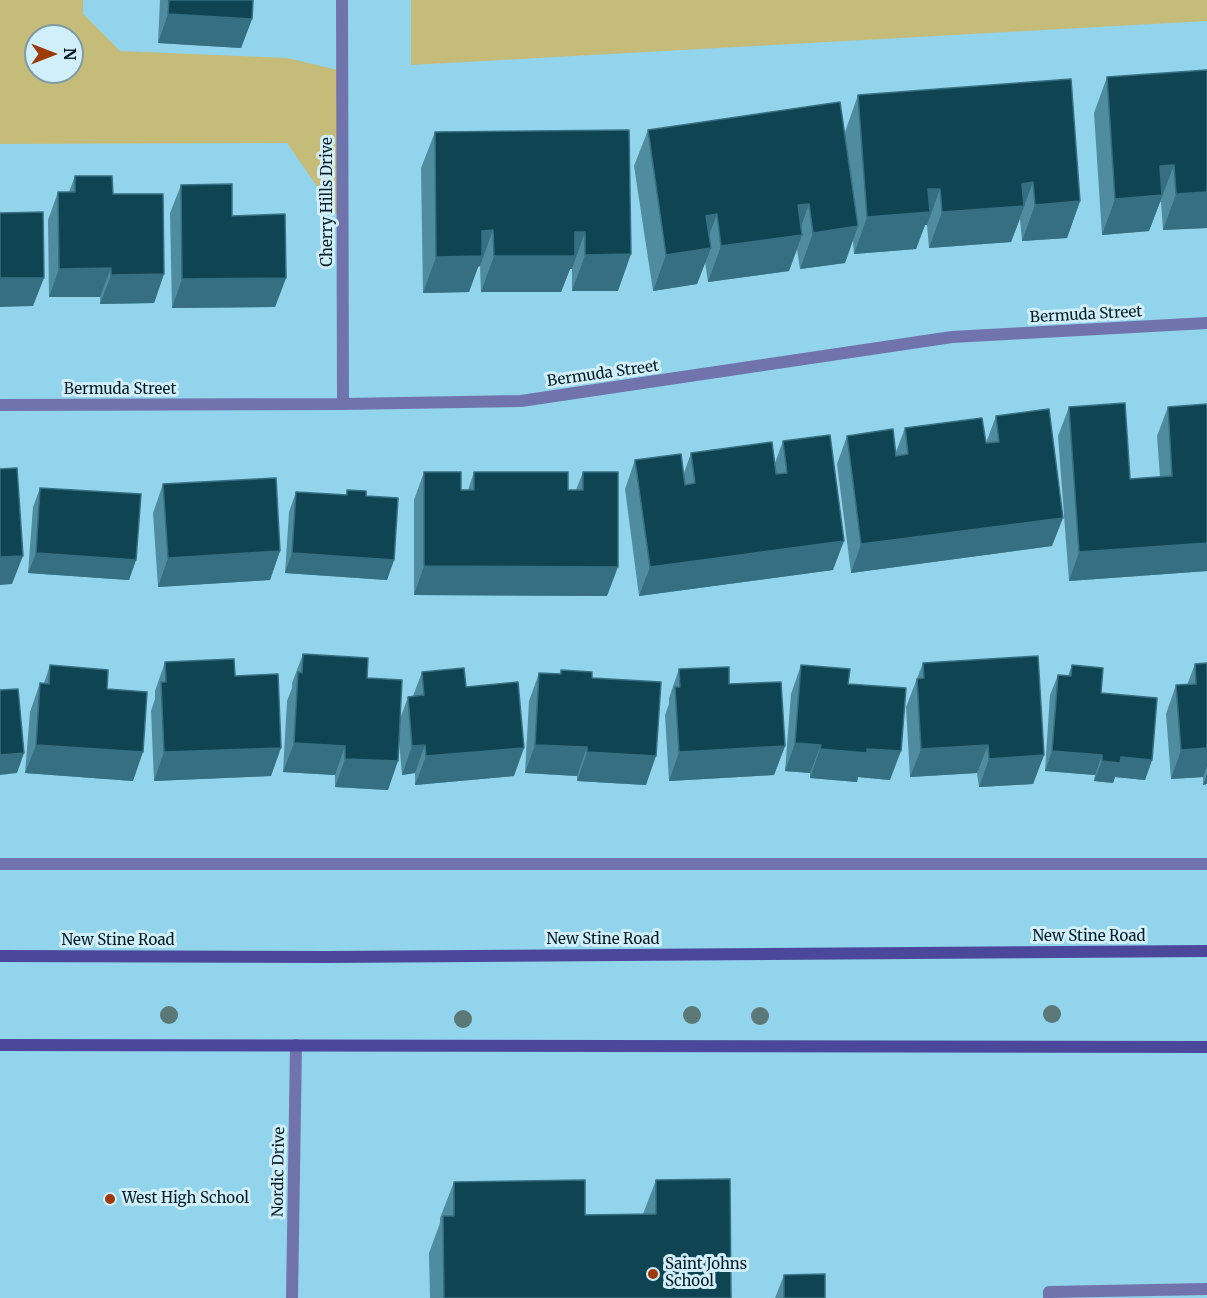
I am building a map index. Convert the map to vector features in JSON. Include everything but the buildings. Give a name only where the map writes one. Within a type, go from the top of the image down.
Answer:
[{"type":"main road","name":"New Stine Road","points":[[0,956],[327,957],[1207,951]]},
{"type":"main road","points":[[0,1045],[1207,1047]]},
{"type":"street","name":"Cherry Hills Drive","points":[[342,0],[343,404]]},
{"type":"street","name":"Bermuda Street","points":[[0,405],[522,401],[952,337],[1207,323]]},
{"type":"street","points":[[0,864],[1207,864]]},
{"type":"street","name":"Nordic Drive","points":[[292,1298],[296,1046]]},
{"type":"street","points":[[1049,1298],[1049,1292],[1207,1289]]},
{"type":"shaded area","points":[[0,0],[83,0],[83,14],[120,51],[287,58],[342,71],[343,224],[287,143],[0,144]]},
{"type":"shaded area","points":[[411,0],[1207,0],[1207,21],[411,65]]},
{"type":"place","name":"West High School","points":[[110,1199]]},
{"type":"place","name":"Saint Johns School","points":[[653,1274]]}]
